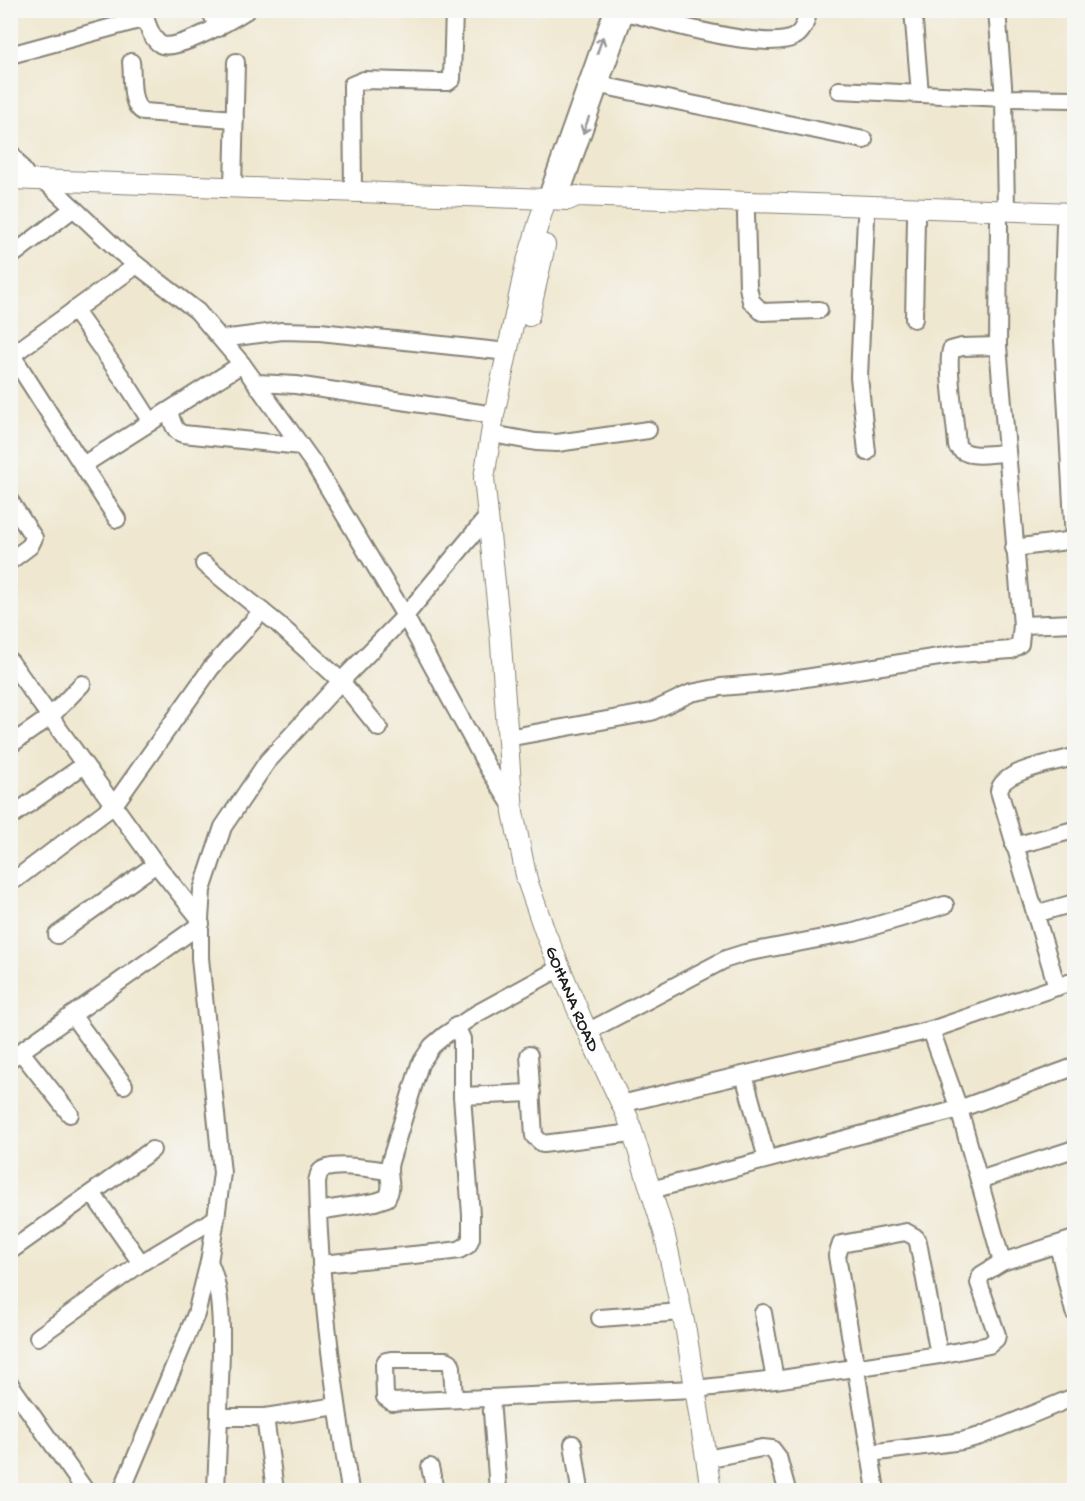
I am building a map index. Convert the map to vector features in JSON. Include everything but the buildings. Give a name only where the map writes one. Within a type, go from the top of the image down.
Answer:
[{"type":"main road","points":[[28,179],[558,200],[577,196],[1071,221]]},
{"type":"main road","points":[[558,200],[575,205],[651,211],[866,218],[1003,216]]},
{"type":"main road","points":[[488,495],[496,478],[542,254],[558,200]]},
{"type":"main road","name":"GOHANA ROAD","points":[[558,200],[525,268],[494,415],[484,478],[488,495],[512,806],[527,879],[545,932],[587,1032],[621,1104],[664,1232],[682,1312],[711,1491]]},
{"type":"street","points":[[210,10],[218,28]]},
{"type":"street","points":[[10,55],[144,14],[153,36],[163,46],[168,47],[218,28],[247,10]]},
{"type":"street","points":[[353,192],[352,85],[364,80],[448,82],[452,79],[454,10]]},
{"type":"street","points":[[616,11],[716,34],[764,42],[796,37],[803,29],[809,10]]},
{"type":"street","points":[[913,10],[920,94]]},
{"type":"street","points":[[507,738],[651,712],[691,693],[721,687],[780,682],[958,654],[1011,650],[1020,644],[1023,625],[1014,548],[998,346],[1003,216],[1004,98],[997,10]]},
{"type":"street","points":[[558,200],[600,85],[616,11]]},
{"type":"street","points":[[558,200],[616,11]]},
{"type":"street","points":[[132,62],[135,103],[138,110],[235,119]]},
{"type":"street","points":[[233,187],[236,62]]},
{"type":"street","points":[[600,85],[864,140]]},
{"type":"street","points":[[838,90],[1074,99]]},
{"type":"street","points":[[10,152],[28,179],[74,208],[137,265],[197,311],[242,364],[314,464],[405,616],[512,806]]},
{"type":"street","points":[[10,257],[74,208]]},
{"type":"street","points":[[746,214],[748,287],[751,301],[762,312],[819,310]]},
{"type":"street","points":[[866,218],[860,377],[867,452]]},
{"type":"street","points":[[914,319],[916,218]]},
{"type":"street","points":[[1014,548],[1074,540],[1062,322],[1071,221]]},
{"type":"street","points":[[117,519],[11,354],[137,265]]},
{"type":"street","points":[[74,310],[151,422]]},
{"type":"street","points":[[222,339],[282,331],[508,352]]},
{"type":"street","points":[[998,346],[962,347],[951,350],[951,379],[957,446],[969,454],[1006,453]]},
{"type":"street","points":[[83,465],[242,364]]},
{"type":"street","points":[[256,383],[296,385],[494,415]]},
{"type":"street","points":[[169,411],[178,433],[301,446]]},
{"type":"street","points":[[503,436],[557,443],[648,430]]},
{"type":"street","points":[[10,501],[34,538],[30,546],[10,561]]},
{"type":"street","points":[[122,1491],[196,1314],[209,1262],[216,1218],[222,1173],[200,958],[200,922],[201,890],[223,827],[267,762],[341,681],[405,616],[489,515]]},
{"type":"street","points":[[204,564],[262,611],[341,681],[379,728]]},
{"type":"street","points":[[16,879],[114,805],[211,668],[262,611]]},
{"type":"street","points":[[1023,625],[1074,623]]},
{"type":"street","points":[[13,669],[200,922]]},
{"type":"street","points":[[10,746],[50,717],[82,684]]},
{"type":"street","points":[[1057,987],[999,791],[1000,786],[1013,774],[1074,758]]},
{"type":"street","points":[[10,817],[84,765]]},
{"type":"street","points":[[1014,846],[1074,830]]},
{"type":"street","points":[[57,935],[156,864]]},
{"type":"street","points":[[1035,914],[1074,903]]},
{"type":"street","points":[[587,1032],[726,959],[745,952],[854,932],[945,904]]},
{"type":"street","points":[[70,1114],[16,1055],[200,922]]},
{"type":"street","points":[[318,1211],[387,1198],[392,1189],[387,1171],[420,1065],[432,1046],[456,1026],[560,968]]},
{"type":"street","points":[[621,1104],[931,1030],[1074,981]]},
{"type":"street","points":[[72,1015],[124,1085]]},
{"type":"street","points":[[321,1264],[444,1252],[459,1250],[468,1245],[471,1238],[471,1215],[462,1095],[462,1039],[456,1026]]},
{"type":"street","points":[[931,1030],[959,1109],[1002,1262]]},
{"type":"street","points":[[529,1055],[534,1136],[543,1144],[632,1133]]},
{"type":"street","points":[[651,1190],[959,1109],[1074,1067]]},
{"type":"street","points":[[744,1075],[767,1159]]},
{"type":"street","points":[[462,1095],[532,1093]]},
{"type":"street","points":[[979,1180],[1074,1149]]},
{"type":"street","points":[[10,1251],[152,1150]]},
{"type":"street","points":[[350,1491],[337,1406],[321,1264],[317,1182],[320,1172],[326,1168],[338,1166],[387,1171]]},
{"type":"street","points":[[92,1193],[141,1263]]},
{"type":"street","points":[[38,1336],[141,1263],[216,1218]]},
{"type":"street","points":[[876,1491],[837,1256],[844,1242],[906,1232],[915,1237],[918,1242],[939,1355]]},
{"type":"street","points":[[454,1399],[450,1362],[446,1360],[386,1361],[384,1365],[386,1397],[392,1402],[695,1389],[775,1380],[989,1345],[996,1340],[995,1328],[979,1283],[984,1271],[1002,1262],[1074,1239]]},
{"type":"street","points":[[1058,1245],[1074,1312]]},
{"type":"street","points":[[209,1262],[216,1276],[220,1317],[216,1491]]},
{"type":"street","points":[[600,1318],[682,1312]]},
{"type":"street","points":[[763,1313],[775,1380]]},
{"type":"street","points":[[10,1384],[85,1491]]},
{"type":"street","points":[[870,1453],[962,1441],[980,1436],[1074,1397]]},
{"type":"street","points":[[491,1399],[498,1491]]},
{"type":"street","points":[[219,1417],[265,1417],[337,1406]]},
{"type":"street","points":[[265,1417],[275,1491]]},
{"type":"street","points":[[573,1444],[580,1491]]},
{"type":"street","points":[[706,1459],[762,1448],[772,1449],[778,1457],[787,1491]]},
{"type":"street","points":[[430,1467],[435,1491]]}]
